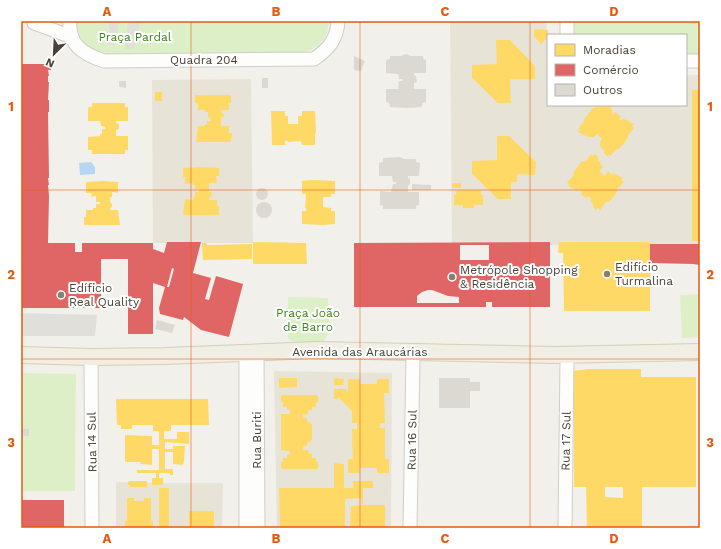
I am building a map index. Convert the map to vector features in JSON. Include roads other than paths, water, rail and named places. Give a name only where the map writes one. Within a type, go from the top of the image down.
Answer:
[{"type":"main road","name":"Avenida das Araucárias","points":[[21,355],[91,357],[165,356],[317,350],[555,355],[700,352]]},
{"type":"street","points":[[70,21],[70,33],[72,37]]},
{"type":"street","name":"Quadra 204","points":[[72,37],[79,49],[104,61],[314,59],[322,54],[336,36],[338,21]]},
{"type":"street","points":[[567,21],[567,34]]},
{"type":"street","points":[[32,22],[72,37]]},
{"type":"street","points":[[687,61],[700,61]]},
{"type":"street","name":"Rua 16 Sul","points":[[410,528],[414,352]]},
{"type":"street","name":"Rua Buriti","points":[[246,528],[251,353]]},
{"type":"street","name":"Rua Buriti","points":[[251,353],[258,528]]},
{"type":"street","name":"Rua 17 Sul","points":[[564,528],[567,361],[565,354]]},
{"type":"street","name":"Rua 14 Sul","points":[[91,357],[92,528]]},
{"type":"water","points":[[91,162],[95,167],[95,174],[80,175],[79,163]]},
{"type":"place","name":"Edifício Turmalina","points":[[607,274]]},
{"type":"place","name":"Metrópole Shopping & Residência","points":[[452,277]]},
{"type":"place","name":"Edíficio Real Quality","points":[[61,295]]},
{"type":"park label","name":"Praça Pardal","points":[[135,37]]},
{"type":"park label","name":"Praça João de Barro","points":[[308,320]]}]
